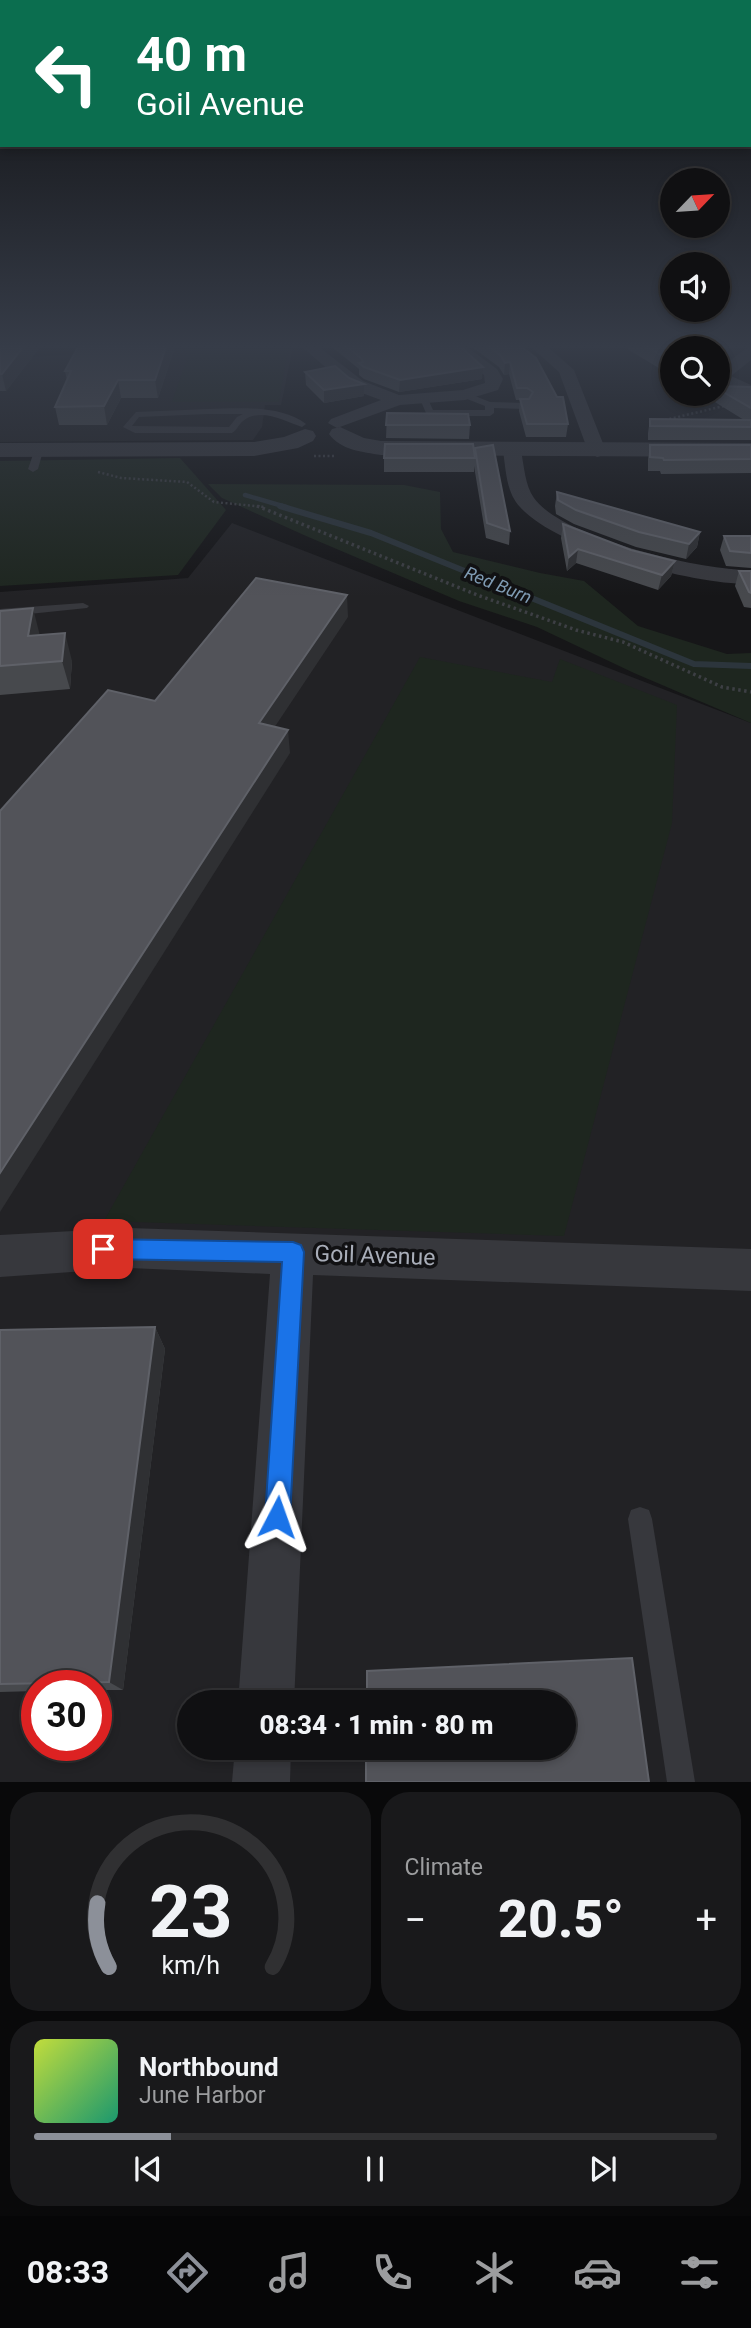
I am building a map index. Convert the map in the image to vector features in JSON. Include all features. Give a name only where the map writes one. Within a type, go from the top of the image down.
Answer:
[{"type":"street","points":[[304,430],[324,439],[336,430]]},
{"type":"street","points":[[0,450],[35,460],[254,449],[290,443],[304,430]]},
{"type":"street","points":[[342,430],[358,444],[381,448],[512,451],[751,450]]},
{"type":"street","points":[[589,430],[597,451]]},
{"type":"street","points":[[512,451],[524,500],[538,516],[565,531],[657,561],[726,578],[751,577]]},
{"type":"street","name":"Goil Avenue","points":[[0,1256],[129,1248],[751,1270]]},
{"type":"street","points":[[267,1690],[293,1252]]},
{"type":"street","points":[[261,1782],[262,1760]]},
{"type":"lane","points":[[0,613],[83,606]]},
{"type":"lane","points":[[640,1519],[681,1782]]},
{"type":"path","points":[[95,471],[121,478],[187,482],[214,502],[261,506],[480,596],[576,631],[623,642],[722,687],[751,692]]},
{"type":"shaded area","points":[[0,430],[260,430],[253,440],[0,442]]},
{"type":"shaded area","points":[[180,458],[226,510],[178,575],[0,586],[0,461]]},
{"type":"shaded area","points":[[208,484],[404,485],[440,492],[441,529],[453,552],[584,581],[638,626],[727,654],[751,653],[751,723],[634,673],[537,627],[459,601],[306,536],[222,498]]},
{"type":"shaded area","points":[[232,523],[751,723],[751,1782],[0,1782],[0,592],[188,578]]},
{"type":"shaded area","points":[[420,657],[552,682],[560,659],[677,705],[672,823],[564,1236],[104,1221]]},
{"type":"building","points":[[385,444],[473,444],[475,458],[384,458]]},
{"type":"building","points":[[493,445],[510,531],[487,523],[475,448]]},
{"type":"building","points":[[650,445],[751,445],[751,459],[664,460],[650,457]]},
{"type":"building","points":[[557,492],[700,532],[689,544],[639,532],[576,510],[558,500]]},
{"type":"building","points":[[563,524],[631,550],[675,561],[662,575],[578,549],[569,557]]},
{"type":"building","points":[[724,536],[751,536],[751,553],[730,551]]},
{"type":"building","points":[[739,571],[751,571],[751,593],[749,592]]},
{"type":"building","points":[[256,578],[347,595],[259,723],[288,730],[0,1173],[0,811],[108,690],[155,701]]},
{"type":"building","points":[[33,608],[28,636],[65,633],[62,661],[0,666],[0,611]]},
{"type":"building","points":[[155,1327],[111,1670],[21,1670],[21,1684],[0,1684],[0,1330]]},
{"type":"building","points":[[632,1658],[649,1782],[366,1782],[366,1760],[576,1760],[576,1690],[367,1690],[367,1671]]},
{"type":"waterway","name":"Red Burn","points":[[245,495],[286,507]]},
{"type":"waterway","name":"Red Burn","points":[[280,506],[371,533],[694,664],[751,666]]},
{"type":"route","points":[[103,1249],[293,1252],[277,1517]]}]
